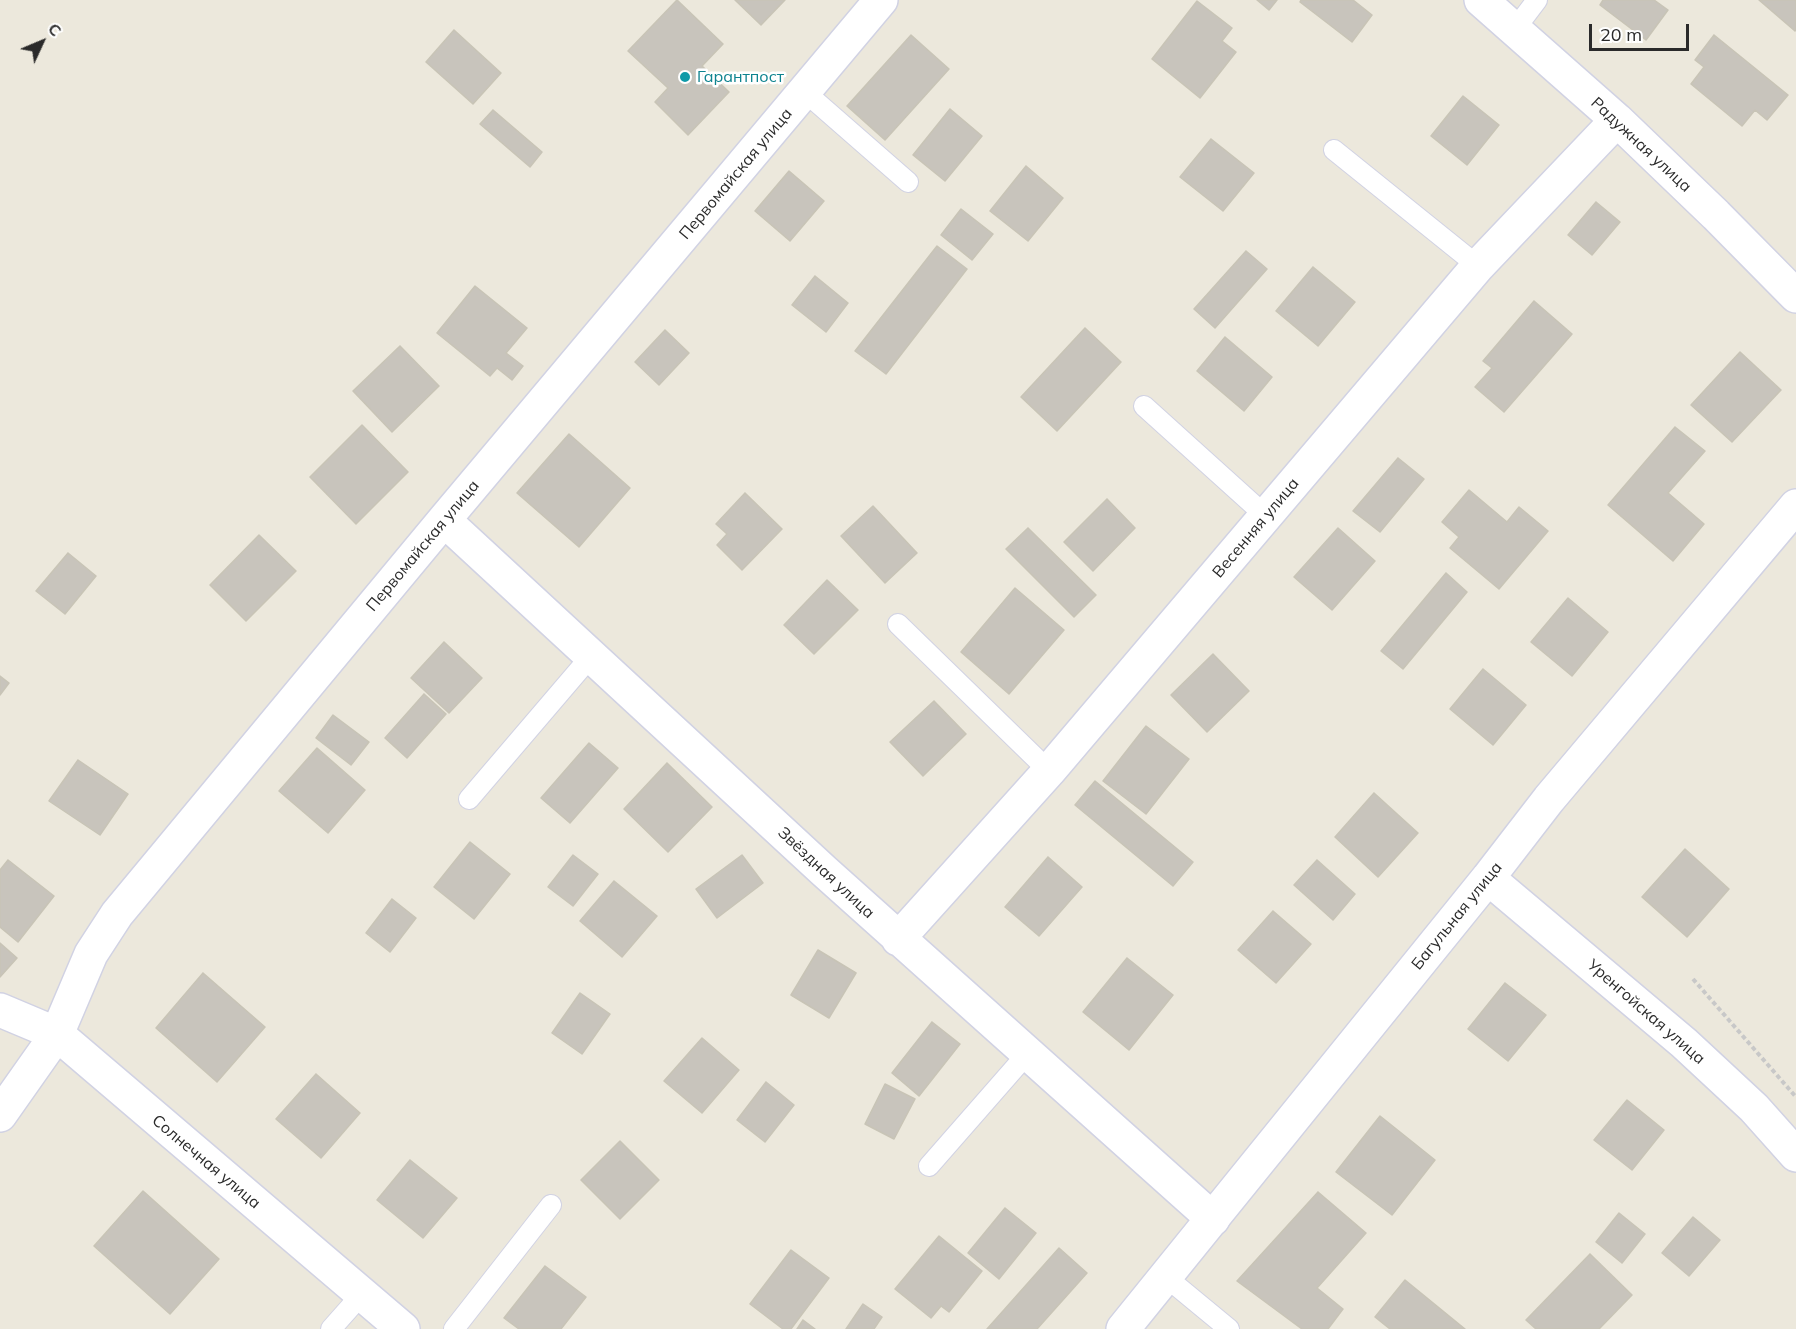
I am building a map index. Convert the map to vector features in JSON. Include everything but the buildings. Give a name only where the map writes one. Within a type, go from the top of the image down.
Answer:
[{"type":"street","name":"Первомайская улица","points":[[0,1115],[57,1034],[91,954],[117,914],[881,0]]},
{"type":"street","name":"Радужная улица","points":[[1481,0],[1617,120],[1796,296]]},
{"type":"street","name":"Весенняя улица","points":[[898,939],[1049,771],[1478,266],[1617,120]]},
{"type":"street","name":"Багульная улица","points":[[1123,1329],[1488,878],[1549,799],[1796,506]]},
{"type":"street","name":"Звёздная улица","points":[[444,520],[898,939],[1213,1220]]},
{"type":"street","name":"Уренгойская улица","points":[[1488,878],[1684,1043],[1754,1108],[1796,1155]]},
{"type":"street","name":"Солнечная улица","points":[[0,1010],[57,1034],[403,1329]]},
{"type":"lane","points":[[1515,29],[1537,0]]},
{"type":"lane","points":[[805,92],[908,182]]},
{"type":"lane","points":[[1334,150],[1478,266]]},
{"type":"lane","points":[[1144,406],[1267,517]]},
{"type":"lane","points":[[898,624],[1049,771]]},
{"type":"lane","points":[[469,799],[592,655]]},
{"type":"lane","points":[[929,1166],[1027,1054]]},
{"type":"lane","points":[[454,1329],[551,1205]]},
{"type":"lane","points":[[1166,1277],[1229,1329]]},
{"type":"lane","points":[[331,1329],[362,1294]]},
{"type":"path","points":[[1693,979],[1796,1097]]},
{"type":"place","name":"Гарантпост","points":[[685,77]]}]
